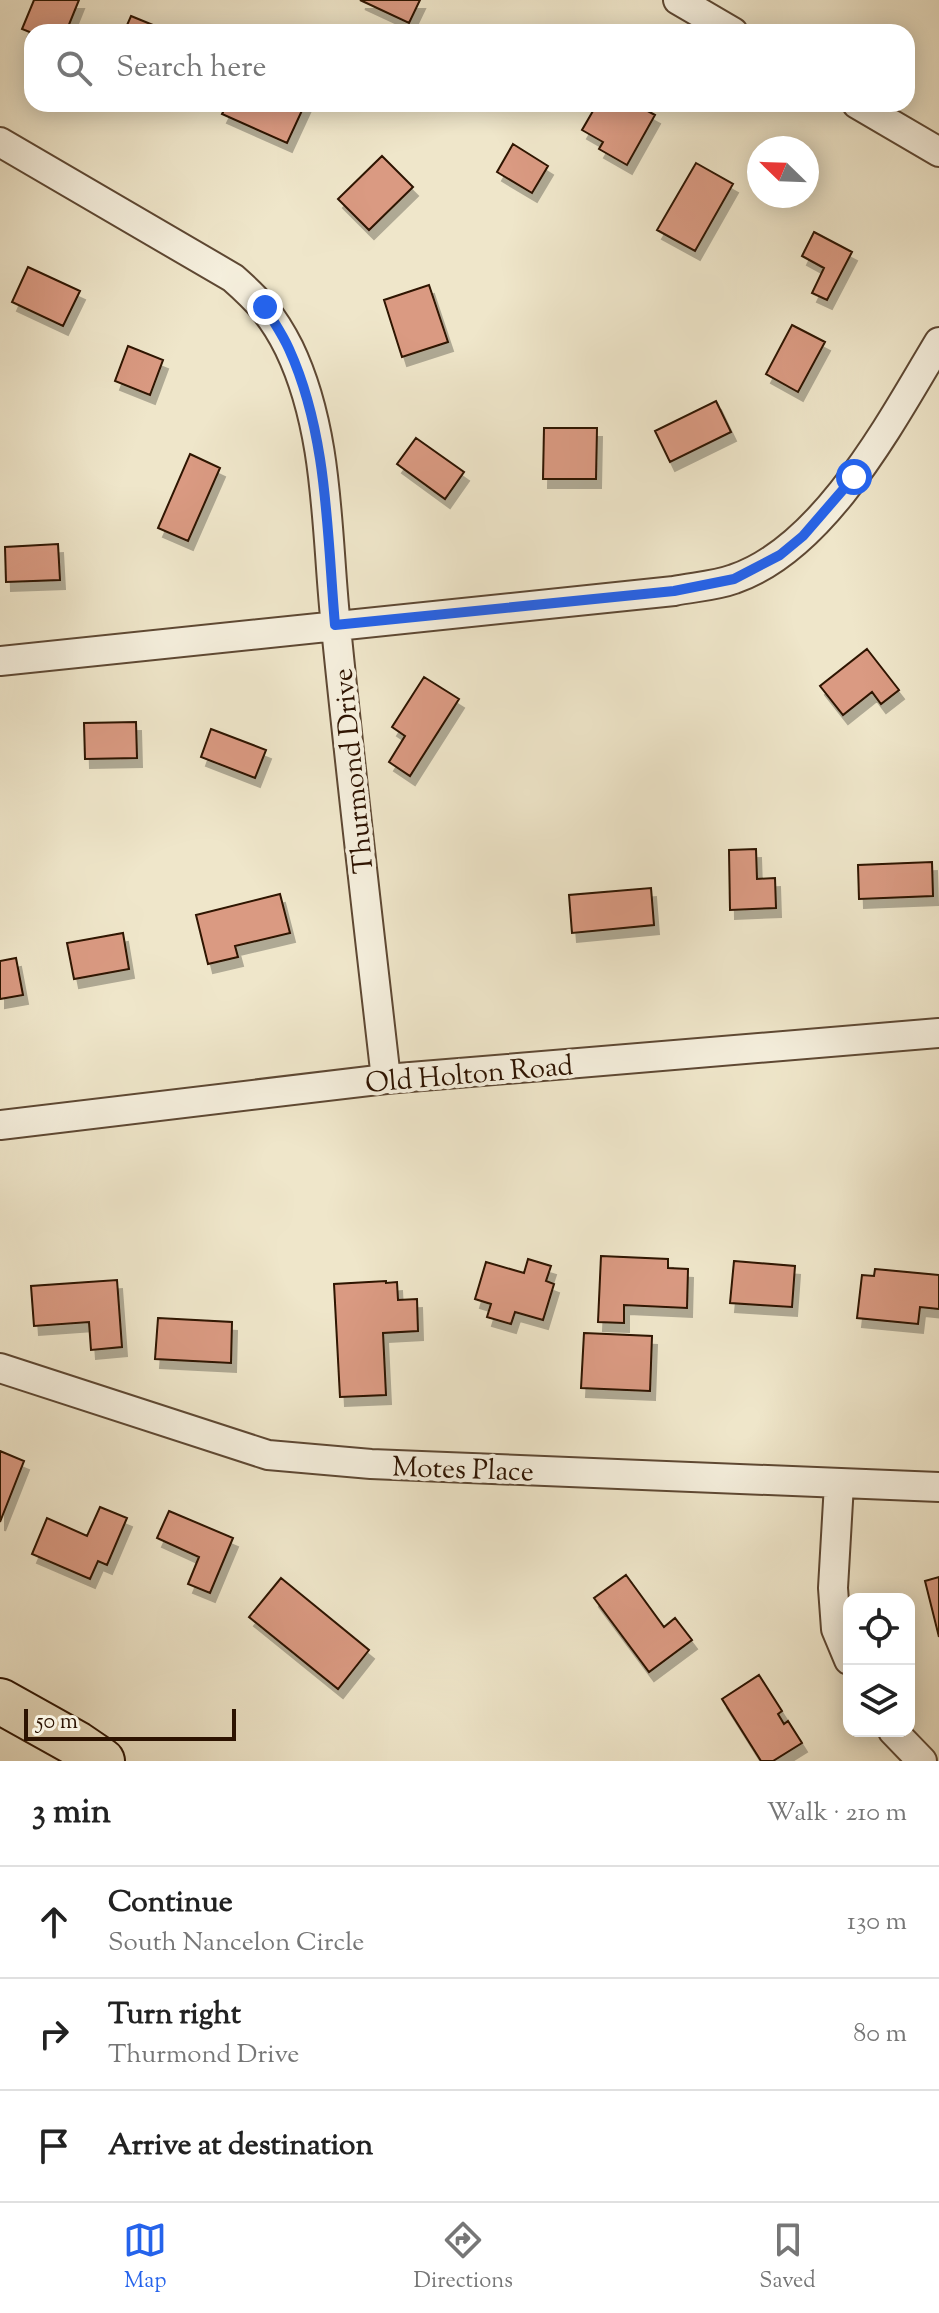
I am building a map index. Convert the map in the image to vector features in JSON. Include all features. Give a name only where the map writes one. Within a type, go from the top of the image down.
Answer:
[{"type":"main road","points":[[0,1701],[102,1761]]},
{"type":"street","points":[[678,0],[719,24]]},
{"type":"street","points":[[871,112],[939,152]]},
{"type":"street","name":"Thurmond Drive","points":[[0,142],[233,278],[265,307],[289,349],[304,389],[319,447],[335,625],[386,1079]]},
{"type":"street","points":[[0,661],[674,591],[734,579],[780,555],[803,536],[854,477],[939,342]]},
{"type":"street","name":"Old Holton Road","points":[[0,1125],[386,1079],[939,1033]]},
{"type":"street","name":"Motes Place","points":[[0,1368],[268,1455],[387,1464],[939,1487]]},
{"type":"street","points":[[839,1484],[833,1588],[836,1629],[843,1646]]},
{"type":"street","points":[[899,1737],[922,1761]]},
{"type":"building","points":[[34,0],[79,0],[69,24],[24,24]]},
{"type":"building","points":[[360,0],[420,0],[409,23]]},
{"type":"building","points":[[131,16],[150,24],[128,24]]},
{"type":"building","points":[[223,112],[301,112],[287,143]]},
{"type":"building","points":[[592,112],[650,112],[655,115],[627,165],[599,149],[603,142],[582,130]]},
{"type":"building","points":[[513,144],[548,166],[532,193],[497,172]]},
{"type":"building","points":[[382,156],[413,187],[369,230],[338,199]]},
{"type":"building","points":[[696,163],[733,184],[695,251],[657,230]]},
{"type":"building","points":[[814,232],[852,252],[827,300],[812,293],[824,268],[802,256]]},
{"type":"building","points":[[28,267],[80,291],[63,326],[12,302]]},
{"type":"building","points":[[429,285],[448,342],[402,357],[384,300]]},
{"type":"building","points":[[792,325],[825,342],[798,392],[766,374]]},
{"type":"building","points":[[128,346],[163,360],[150,395],[115,381]]},
{"type":"building","points":[[716,401],[731,432],[670,462],[655,431]]},
{"type":"building","points":[[544,428],[597,428],[596,479],[543,479]]},
{"type":"building","points":[[416,438],[464,472],[445,499],[397,464]]},
{"type":"building","points":[[190,454],[220,468],[188,541],[158,528]]},
{"type":"building","points":[[58,544],[60,580],[6,582],[5,547]]},
{"type":"building","points":[[867,649],[899,690],[881,704],[872,692],[843,715],[820,686]]},
{"type":"building","points":[[424,677],[459,699],[410,776],[389,762],[405,736],[392,727]]},
{"type":"building","points":[[136,722],[137,758],[85,759],[84,723]]},
{"type":"building","points":[[211,729],[266,750],[255,778],[201,757]]},
{"type":"building","points":[[756,849],[757,879],[775,878],[776,908],[730,910],[729,850]]},
{"type":"building","points":[[932,862],[933,896],[859,899],[858,865]]},
{"type":"building","points":[[651,888],[654,925],[572,933],[569,895]]},
{"type":"building","points":[[280,894],[290,933],[235,946],[238,957],[208,964],[196,915]]},
{"type":"building","points":[[123,933],[129,969],[74,979],[67,943]]},
{"type":"building","points":[[16,958],[23,995],[0,999],[0,961]]},
{"type":"building","points":[[601,1256],[668,1259],[668,1268],[688,1269],[687,1308],[624,1305],[624,1323],[598,1322]]},
{"type":"building","points":[[528,1259],[551,1266],[546,1281],[554,1284],[543,1320],[515,1312],[511,1324],[487,1317],[491,1304],[475,1299],[486,1262],[524,1273]]},
{"type":"building","points":[[734,1261],[795,1266],[792,1307],[730,1303]]},
{"type":"building","points":[[875,1269],[939,1275],[939,1309],[920,1307],[918,1324],[857,1318],[862,1275],[874,1276]]},
{"type":"building","points":[[117,1280],[122,1347],[91,1350],[89,1322],[34,1326],[31,1286]]},
{"type":"building","points":[[397,1282],[398,1300],[417,1299],[418,1331],[383,1333],[386,1395],[340,1397],[334,1284]]},
{"type":"building","points":[[158,1318],[232,1322],[231,1363],[155,1359]]},
{"type":"building","points":[[584,1333],[652,1336],[650,1391],[581,1388]]},
{"type":"building","points":[[0,1451],[24,1461],[0,1522]]},
{"type":"building","points":[[100,1507],[127,1518],[107,1565],[98,1561],[90,1579],[32,1554],[47,1518],[87,1536]]},
{"type":"building","points":[[169,1511],[233,1538],[210,1593],[188,1584],[199,1557],[157,1538]]},
{"type":"building","points":[[626,1575],[664,1627],[675,1618],[692,1640],[649,1672],[594,1598]]},
{"type":"building","points":[[939,1577],[939,1637],[925,1581]]},
{"type":"building","points":[[281,1578],[369,1650],[338,1689],[249,1617]]},
{"type":"building","points":[[759,1675],[782,1711],[778,1714],[784,1724],[788,1721],[802,1743],[773,1761],[761,1761],[722,1699]]},
{"type":"route","points":[[265,307],[289,349],[304,389],[319,447],[335,625],[674,591],[734,579],[780,555],[803,536],[854,477]]}]
